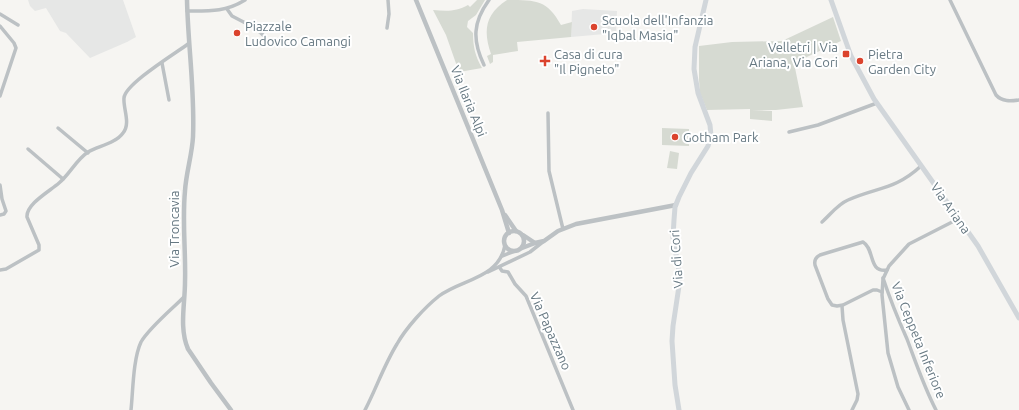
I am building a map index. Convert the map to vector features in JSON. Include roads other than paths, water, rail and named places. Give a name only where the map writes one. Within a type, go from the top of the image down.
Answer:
[{"type":"main road","name":"Via di Cori","points":[[679,410],[675,385],[672,338],[679,286],[679,271],[673,236],[674,220],[676,205],[688,178],[708,146],[711,136],[710,125],[698,93],[694,69],[696,48],[706,0]]},
{"type":"main road","name":"Via Ariana","points":[[831,0],[849,51],[877,103],[983,255],[1019,318]]},
{"type":"street","name":"Via Troncavia","points":[[187,0],[188,44],[191,54],[193,134],[192,152],[186,182],[183,209],[186,264],[183,323],[186,343],[211,384],[231,410]]},
{"type":"street","points":[[187,11],[227,9],[245,0]]},
{"type":"street","points":[[387,28],[389,11],[388,0]]},
{"type":"street","name":"Via Ilaria Alpi","points":[[416,0],[502,210],[509,233]]},
{"type":"street","points":[[484,65],[477,47],[476,30],[481,12],[489,0]]},
{"type":"street","points":[[950,0],[996,95],[1000,99],[1019,100]]},
{"type":"street","points":[[227,9],[232,16],[254,28]]},
{"type":"street","points":[[0,14],[18,25]]},
{"type":"street","points":[[0,26],[14,43],[16,48],[0,96]]},
{"type":"street","points":[[0,270],[5,270],[38,251],[39,246],[27,218],[27,212],[40,198],[63,180],[77,162],[88,153],[117,138],[123,133],[127,122],[124,98],[126,91],[135,82],[188,44]]},
{"type":"street","points":[[162,63],[169,100]]},
{"type":"street","points":[[789,132],[818,125],[877,103]]},
{"type":"street","points":[[548,113],[549,171],[563,229]]},
{"type":"street","points":[[58,128],[88,153]]},
{"type":"street","points":[[28,149],[63,180]]},
{"type":"street","points":[[822,222],[845,201],[895,185],[908,177],[921,166]]},
{"type":"street","points":[[0,185],[2,201],[6,210],[5,213],[0,215]]},
{"type":"street","points":[[365,410],[397,343],[424,310],[438,296],[532,252],[544,241],[563,229],[581,223],[676,205]]},
{"type":"street","name":"Via Ilaria Alpi","points":[[502,210],[516,231]]},
{"type":"street","name":"Via Ceppeta Inferiore","points":[[909,410],[899,389],[885,337],[882,292],[883,277],[887,270],[911,242],[958,219]]},
{"type":"street","points":[[486,274],[502,256],[505,238],[509,233],[516,231],[535,242]]},
{"type":"street","points":[[522,235],[524,240],[522,248]]},
{"type":"street","points":[[502,256],[535,242],[544,241]]},
{"type":"street","points":[[882,292],[873,290],[842,306],[834,306],[828,301],[815,265],[815,260],[818,256],[863,242],[867,245],[876,268],[880,270],[887,270]]},
{"type":"street","points":[[505,245],[509,249],[515,251]]},
{"type":"street","name":"Via Papazzano","points":[[500,268],[502,271],[508,272],[515,284],[526,296],[573,410]]},
{"type":"street","name":"Via Ceppeta Inferiore","points":[[883,277],[893,309],[936,410]]},
{"type":"street","points":[[131,410],[136,362],[140,344],[148,333],[184,297]]},
{"type":"street","points":[[842,306],[843,320],[858,394],[852,410]]},
{"type":"tunnel","points":[[255,28],[262,34]]},
{"type":"place","name":"Scuola dell'Infanzia \"Iqbal Masiq\"","points":[[594,27]]},
{"type":"place","name":"Piazzale Ludovico Camangi","points":[[237,33]]},
{"type":"place","name":"Velletri | Via Ariana, Via Cori","points":[[846,54]]},
{"type":"place","name":"Casa di cura \"Il Pigneto\"","points":[[545,61]]},
{"type":"place","name":"Pietra Garden City","points":[[860,61]]},
{"type":"place","name":"Gotham Park","points":[[675,137]]}]
